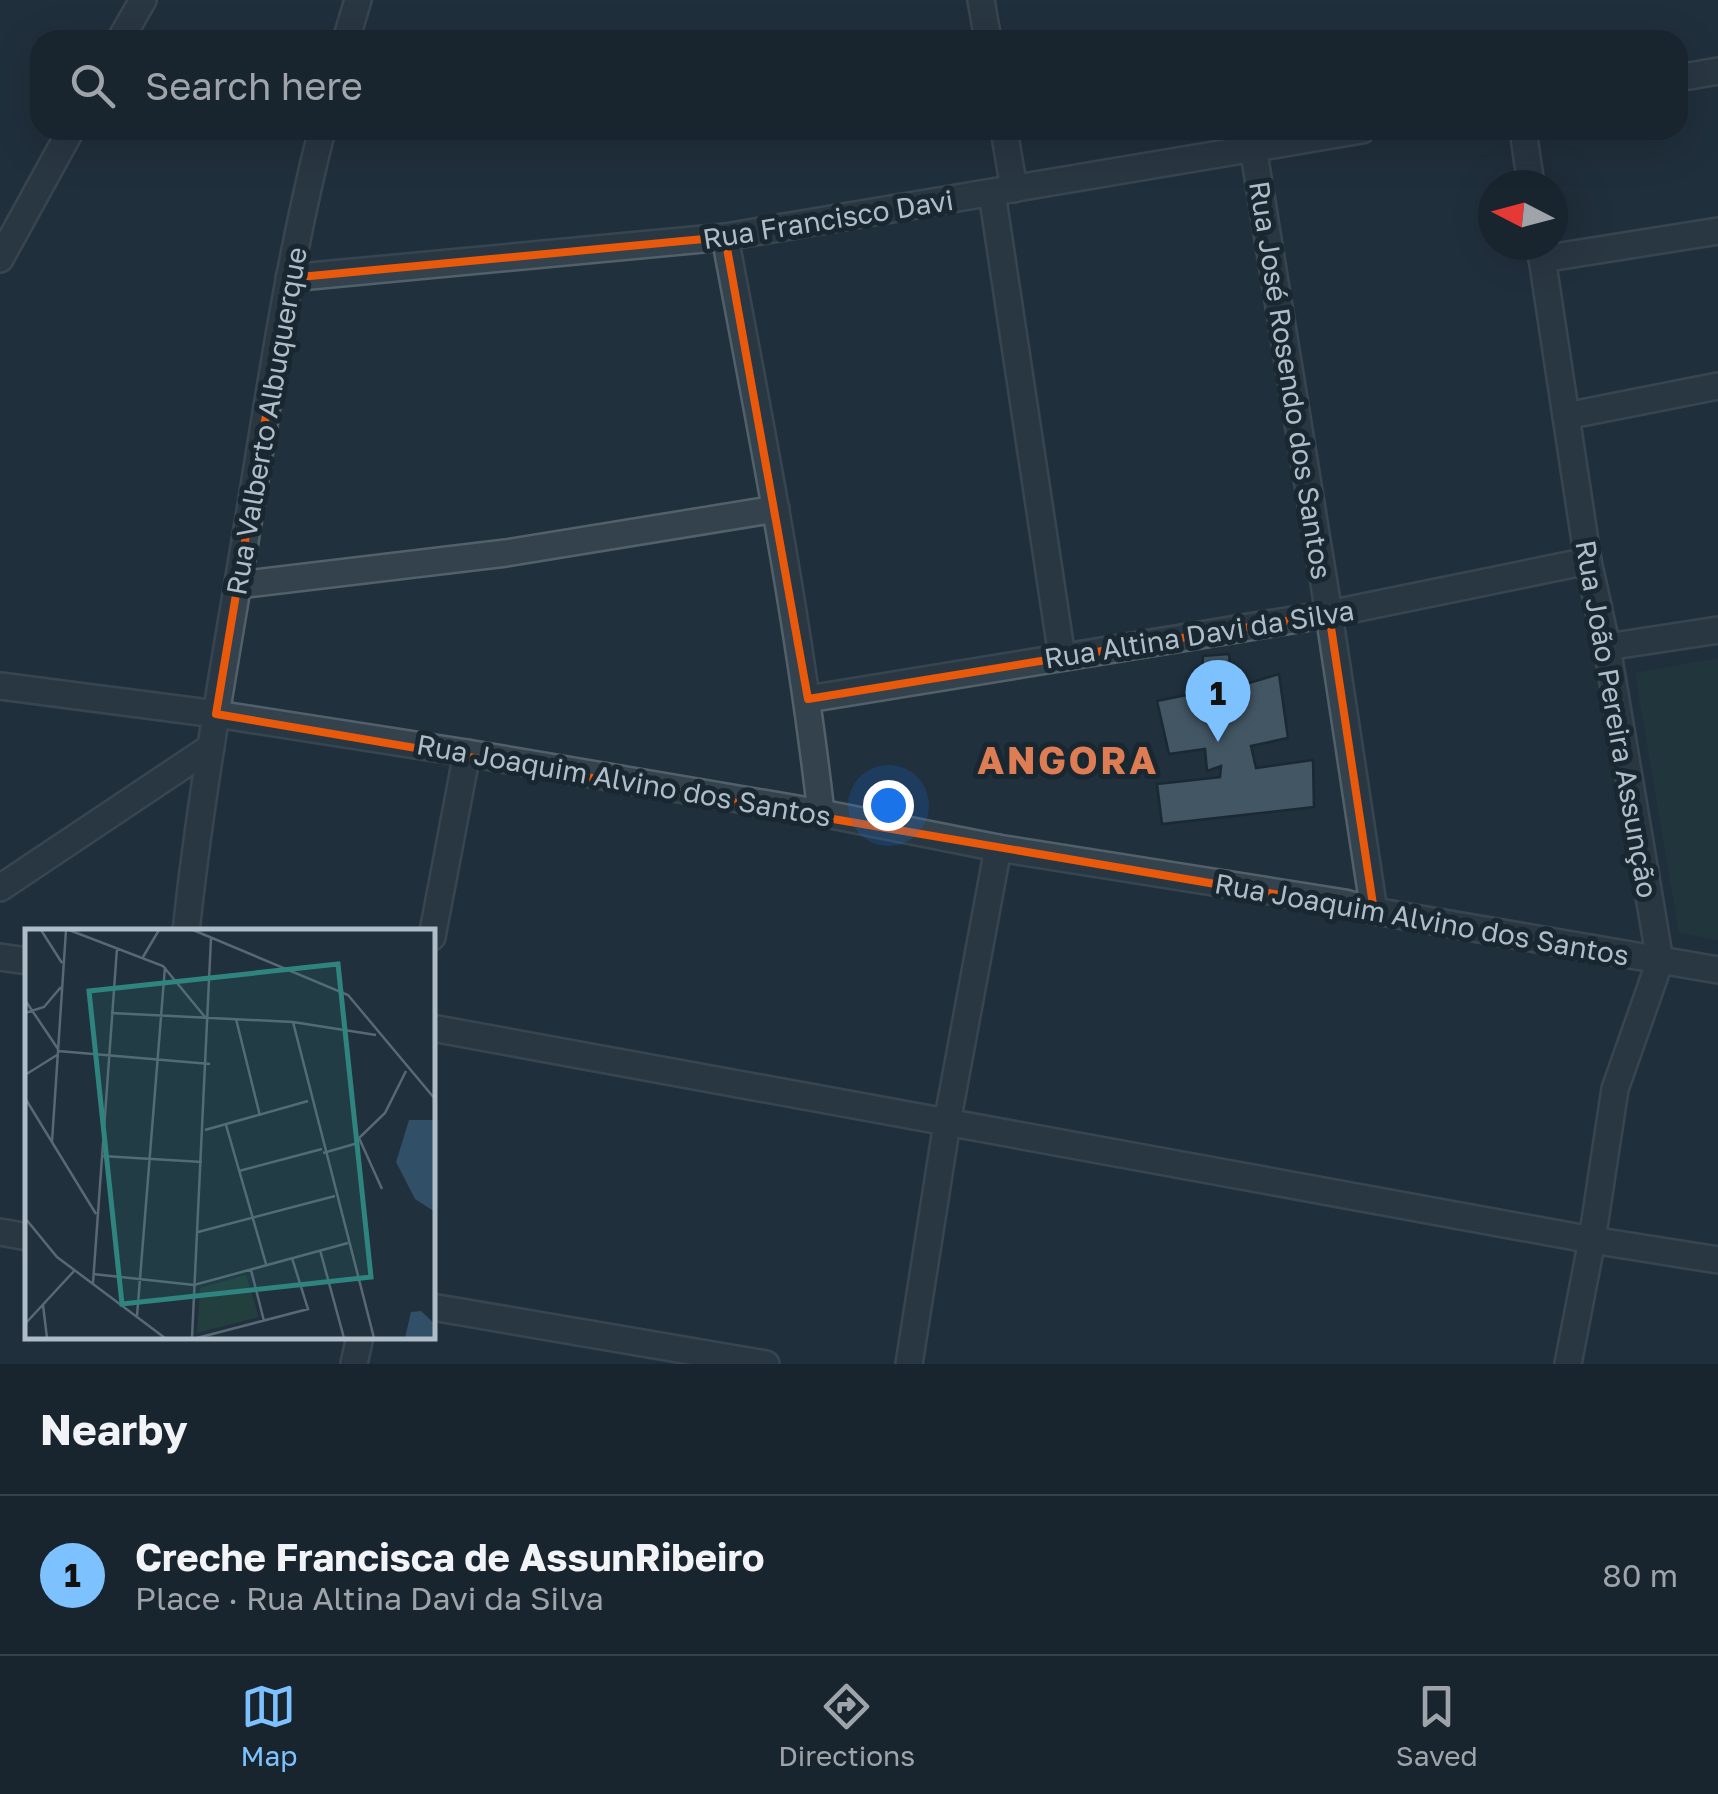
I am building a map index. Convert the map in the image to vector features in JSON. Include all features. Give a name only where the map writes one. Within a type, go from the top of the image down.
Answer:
[{"type":"street","points":[[126,30],[143,0]]},
{"type":"street","points":[[349,30],[358,0]]},
{"type":"street","points":[[980,0],[986,30]]},
{"type":"street","points":[[1688,76],[1718,71]]},
{"type":"street","points":[[0,258],[65,140]]},
{"type":"street","name":"Rua Valberto Albuquerque","points":[[186,929],[216,714],[289,278],[319,140]]},
{"type":"street","points":[[1004,140],[1003,191],[1062,657]]},
{"type":"street","name":"Rua Francisco Davi","points":[[289,278],[725,237],[1298,140]]},
{"type":"street","points":[[1524,140],[1529,170]]},
{"type":"street","name":"Rua José Rosendo dos Santos","points":[[1253,147],[1374,911]]},
{"type":"street","points":[[1568,249],[1718,231]]},
{"type":"street","points":[[725,237],[776,508],[808,699],[822,813]]},
{"type":"street","name":"Rua João Pereira Assunção","points":[[1542,260],[1588,561],[1608,647],[1660,962],[1615,1089],[1568,1364]]},
{"type":"street","points":[[1566,416],[1718,386]]},
{"type":"street","points":[[238,584],[506,553],[776,508]]},
{"type":"street","name":"Rua Altina Davi da Silva","points":[[808,699],[1329,614],[1588,561]]},
{"type":"street","points":[[1608,647],[1718,630]]},
{"type":"street","name":"Rua Joaquim Alvino dos Santos","points":[[0,686],[468,753],[1718,970]]},
{"type":"street","points":[[0,888],[211,747]]},
{"type":"street","points":[[434,929],[468,753]]},
{"type":"street","points":[[909,1364],[947,1123],[998,848]]},
{"type":"street","points":[[0,956],[25,961]]},
{"type":"street","points":[[435,1029],[1718,1260]]},
{"type":"street","points":[[0,1232],[25,1236]]},
{"type":"street","points":[[435,1309],[766,1364]]},
{"type":"street","points":[[354,1364],[359,1339]]},
{"type":"highlighted area","points":[[725,237],[808,699],[1329,614],[1374,911],[216,714],[289,278]]},
{"type":"green space","points":[[1718,658],[1718,940],[1679,933],[1635,673]]},
{"type":"building","points":[[1229,654],[1232,688],[1279,674],[1288,738],[1251,746],[1256,768],[1313,760],[1314,807],[1162,824],[1157,784],[1220,777],[1221,766],[1207,771],[1205,749],[1169,754],[1157,701],[1201,692],[1203,656]]},
{"type":"place","name":"Creche Francisca de AssunRibeiro","points":[[1218,742]]},
{"type":"district","name":"ANGORA","points":[[1068,759]]}]
